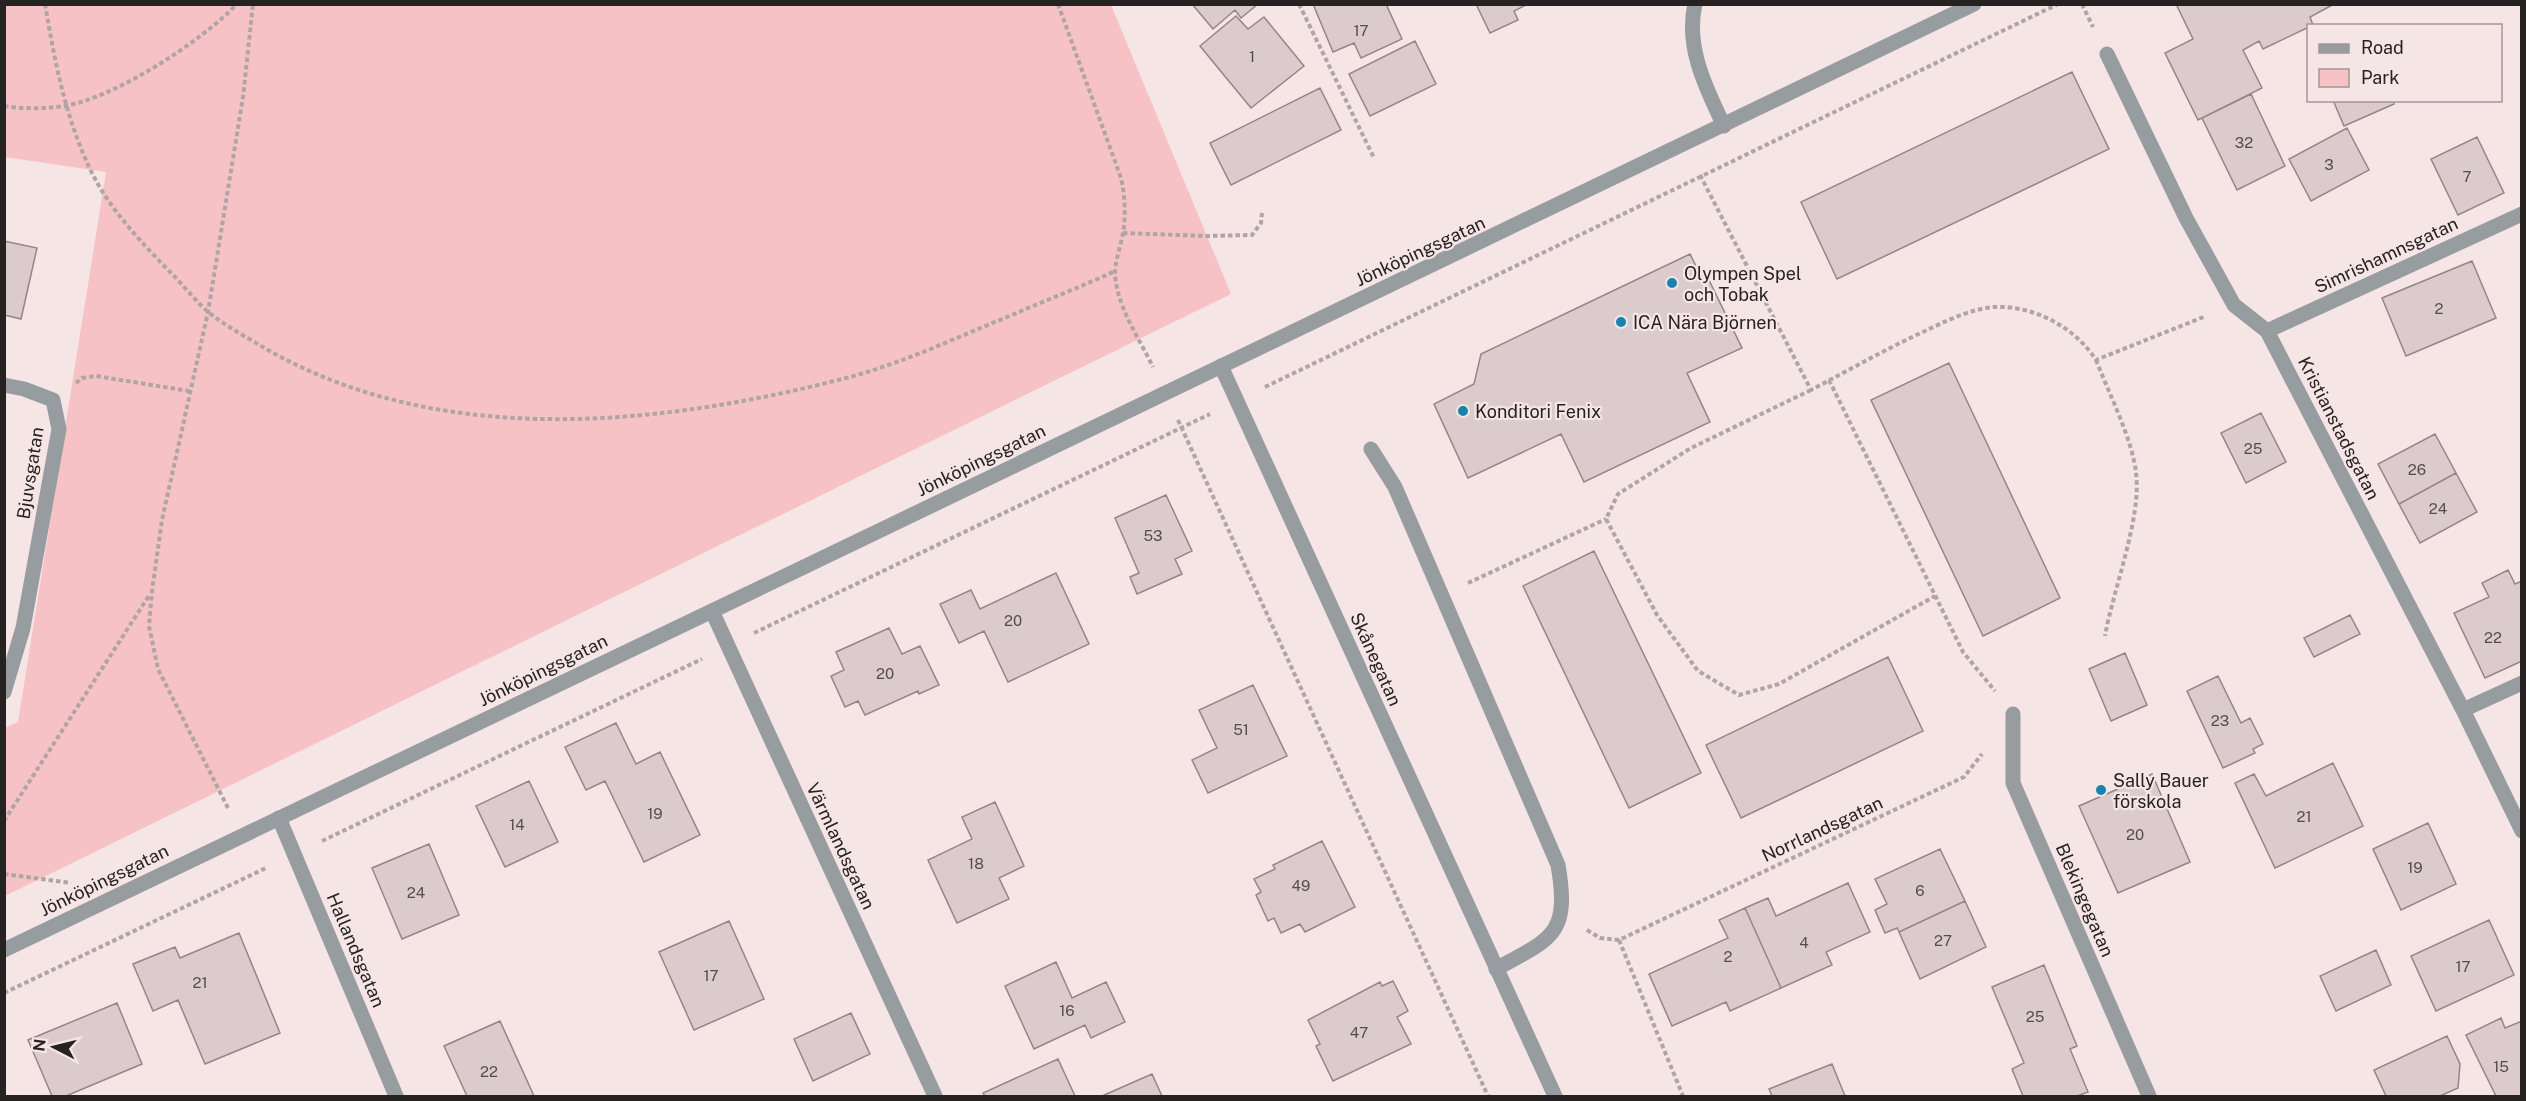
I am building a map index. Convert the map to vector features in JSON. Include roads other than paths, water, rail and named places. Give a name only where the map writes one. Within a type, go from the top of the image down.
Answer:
[{"type":"street","points":[[1695,4],[1692,23],[1694,46],[1702,76],[1724,126]]},
{"type":"street","name":"Jönköpingsgatan","points":[[4,950],[1221,366],[1479,245],[1974,4]]},
{"type":"street","name":"Kristianstadsgatan","points":[[2107,54],[2186,218],[2234,305],[2267,331],[2463,710],[2522,831]]},
{"type":"street","name":"Simrishamnsgatan","points":[[2267,331],[2522,214]]},
{"type":"street","name":"Skånegatan","points":[[1221,366],[1555,1096]]},
{"type":"street","name":"Bjuvsgatan","points":[[4,385],[24,389],[53,400],[59,429],[22,628],[4,692]]},
{"type":"street","points":[[1371,449],[1395,487],[1558,865],[1563,904],[1554,933],[1534,948],[1496,969]]},
{"type":"street","name":"Värmlandsgatan","points":[[712,611],[935,1096]]},
{"type":"street","points":[[2463,710],[2522,683]]},
{"type":"street","name":"Blekingegatan","points":[[2013,714],[2013,783],[2149,1096]]},
{"type":"street","name":"Hallandsgatan","points":[[279,818],[396,1096]]},
{"type":"place","name":"Olympen Spel och Tobak","points":[[1672,283]]},
{"type":"place","name":"ICA Nära Björnen","points":[[1621,322]]},
{"type":"place","name":"Konditori Fenix","points":[[1463,411]]},
{"type":"place","name":"Sally Bauer förskola","points":[[2101,790]]}]
